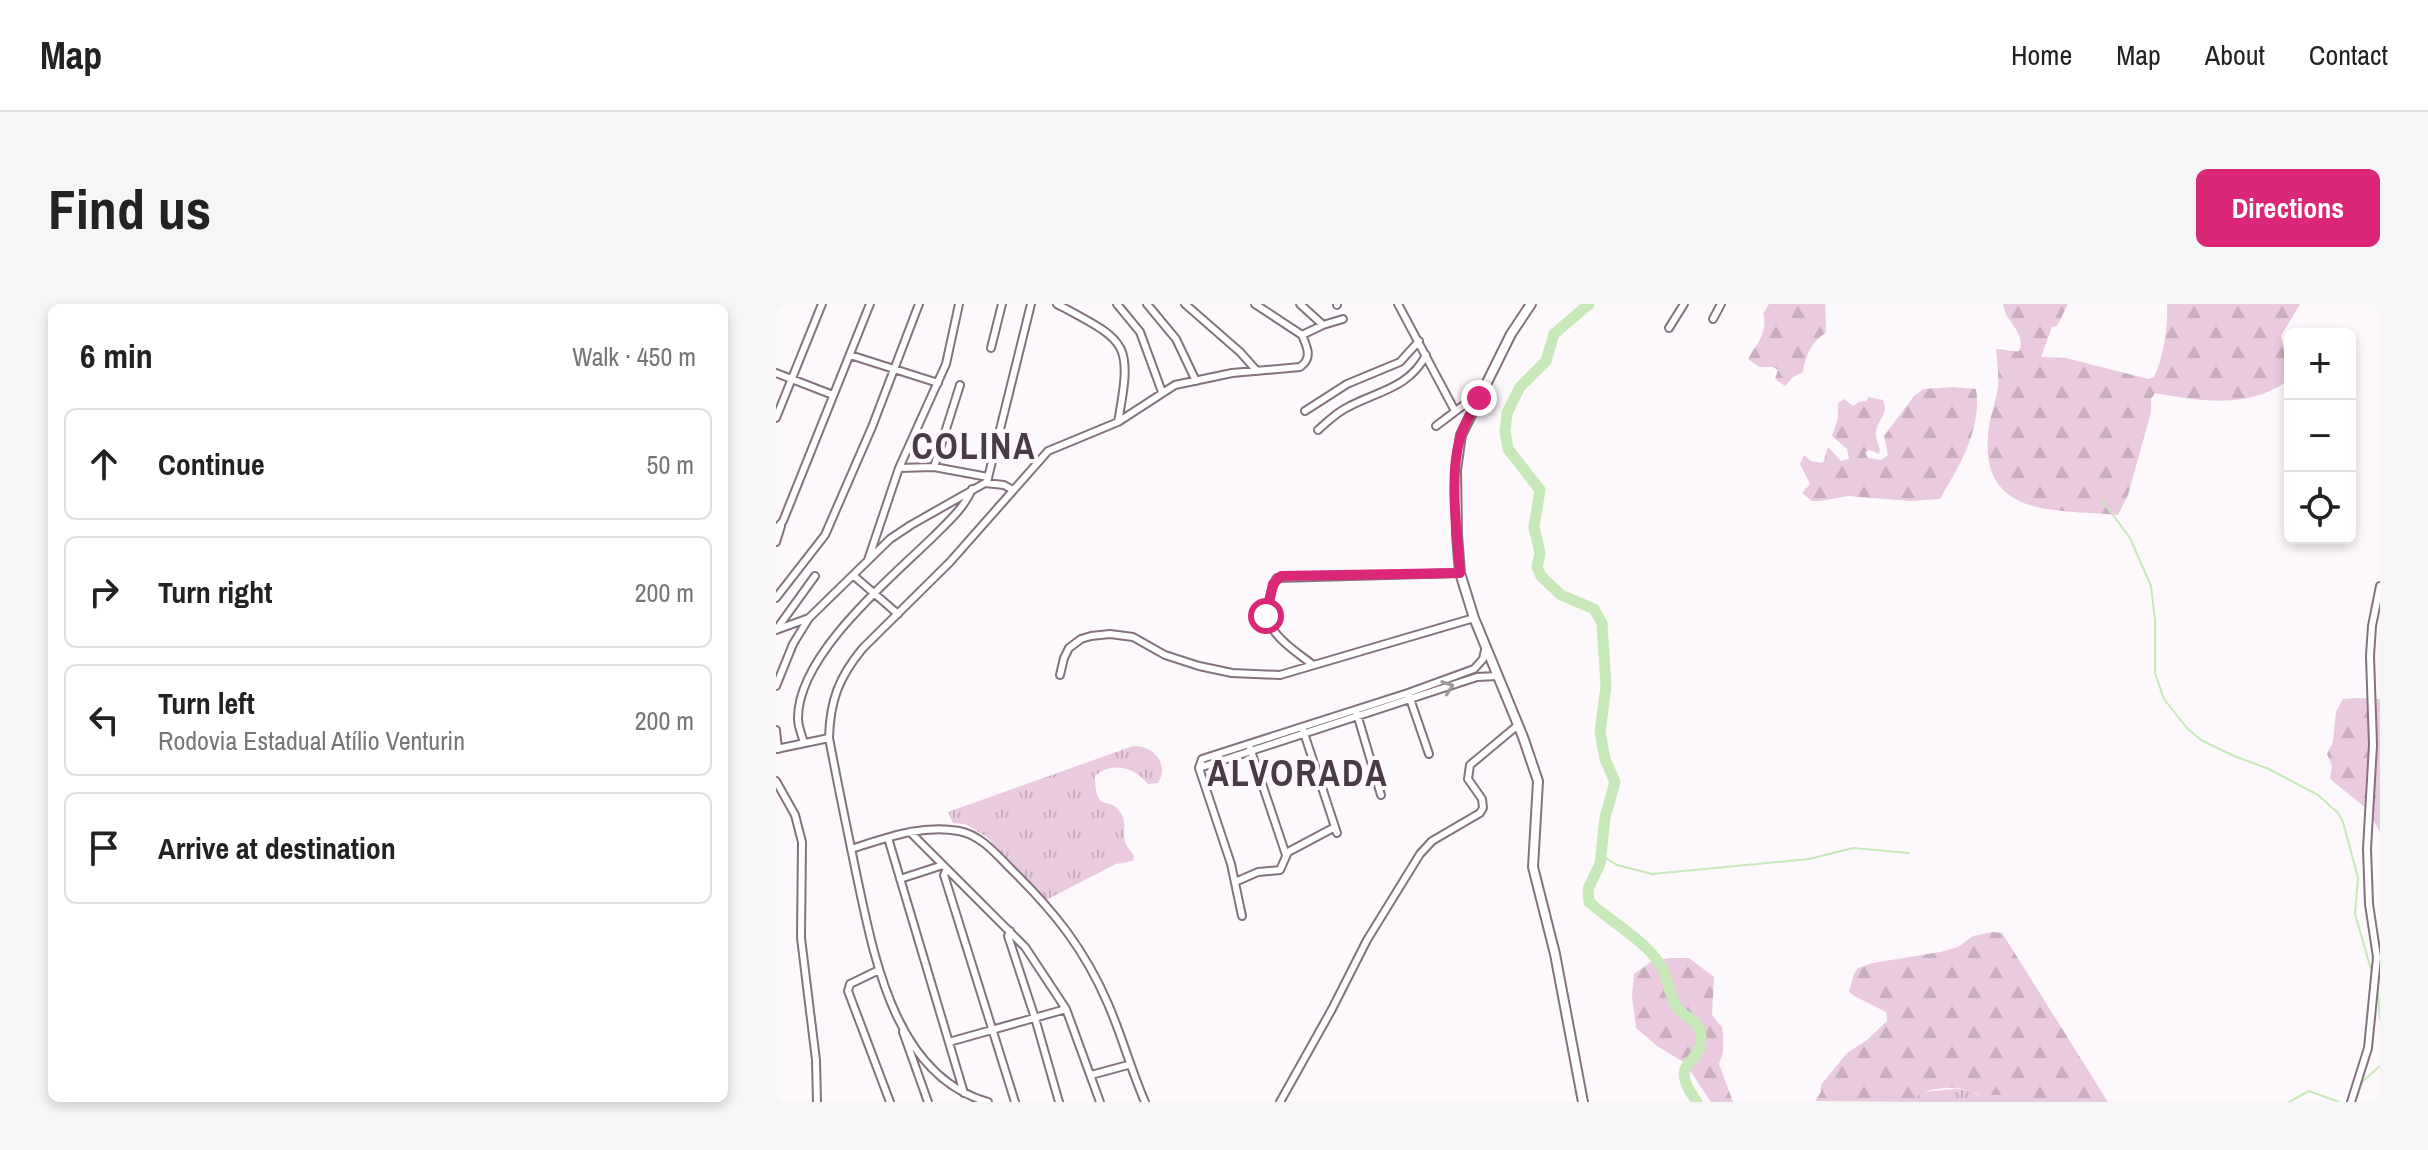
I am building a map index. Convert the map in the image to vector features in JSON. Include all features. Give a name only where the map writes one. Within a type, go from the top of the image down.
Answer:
[{"type":"main road","points":[[1531,304],[1511,334],[1467,420],[1458,448],[1456,507],[1460,573],[1485,650],[1533,764],[1539,793],[1533,867],[1555,954],[1583,1102]]},
{"type":"street","points":[[776,418],[822,304]]},
{"type":"street","points":[[776,542],[870,304]]},
{"type":"street","points":[[776,598],[825,535],[919,304]]},
{"type":"street","points":[[868,560],[899,468],[946,364],[959,304]]},
{"type":"street","points":[[991,348],[1002,304]]},
{"type":"street","points":[[776,686],[793,644],[809,618],[868,560],[911,525],[987,480],[1031,304]]},
{"type":"street","points":[[1117,304],[1140,332],[1162,392]]},
{"type":"street","points":[[1147,304],[1176,339],[1188,358],[1196,381]]},
{"type":"street","points":[[1185,304],[1257,371]]},
{"type":"street","points":[[928,1102],[879,970],[829,738],[831,704],[844,676],[863,648],[950,562],[1048,451],[1118,422],[1175,385],[1232,373],[1293,369],[1304,364],[1308,355],[1302,335],[1255,304]]},
{"type":"street","points":[[1300,304],[1323,325]]},
{"type":"street","points":[[1398,304],[1455,411]]},
{"type":"street","points":[[1669,328],[1684,304]]},
{"type":"street","points":[[1713,319],[1721,304]]},
{"type":"street","points":[[1061,305],[1106,330],[1120,347],[1126,377],[1118,422]]},
{"type":"street","points":[[1302,335],[1343,319]]},
{"type":"street","points":[[1305,411],[1347,384],[1400,362],[1419,341]]},
{"type":"street","points":[[850,355],[938,383]]},
{"type":"street","points":[[1318,430],[1347,407],[1408,378],[1426,355]]},
{"type":"street","points":[[776,373],[833,395]]},
{"type":"street","points":[[934,467],[960,385]]},
{"type":"street","points":[[1436,426],[1479,398]]},
{"type":"street","points":[[899,468],[934,467],[1013,490]]},
{"type":"street","points":[[804,743],[798,720],[803,692],[817,662],[842,627],[947,523],[972,489]]},
{"type":"street","points":[[776,529],[783,521]]},
{"type":"street","points":[[1313,665],[1279,638],[1268,623],[1267,610],[1277,578],[1460,573]]},
{"type":"street","points":[[776,630],[815,576]]},
{"type":"street","points":[[854,576],[898,614]]},
{"type":"street","points":[[2351,1102],[2368,1048],[2377,957],[2369,904],[2367,849],[2373,745],[2370,656],[2380,586]]},
{"type":"street","points":[[776,630],[809,618]]},
{"type":"street","points":[[1060,675],[1064,658],[1075,642],[1091,636],[1110,634],[1133,637],[1186,663],[1232,673],[1280,675],[1474,618]]},
{"type":"street","points":[[1409,696],[1474,669],[1483,659],[1485,650]]},
{"type":"street","points":[[1242,916],[1235,882],[1199,768],[1202,759],[1250,747],[1409,696],[1477,677],[1497,676]]},
{"type":"street","points":[[1409,696],[1429,754]]},
{"type":"street","points":[[1357,713],[1381,795]]},
{"type":"street","points":[[1280,1102],[1374,928],[1420,854],[1432,841],[1480,813],[1483,808],[1482,799],[1468,779],[1467,769],[1518,725]]},
{"type":"street","points":[[776,730],[777,749],[829,738]]},
{"type":"street","points":[[1286,855],[1336,830],[1303,730]]},
{"type":"street","points":[[1505,738],[1523,737]]},
{"type":"street","points":[[1235,882],[1258,872],[1278,871],[1286,855],[1250,747]]},
{"type":"street","points":[[776,781],[795,815],[802,842],[801,938],[816,1060],[817,1102]]},
{"type":"street","points":[[851,849],[910,832],[947,830],[974,836],[983,842],[1072,935],[1109,1005],[1128,1065],[1145,1102]]},
{"type":"street","points":[[910,832],[1025,947],[1066,1009],[1100,1102]]},
{"type":"street","points":[[888,838],[964,1093]]},
{"type":"street","points":[[900,879],[945,867]]},
{"type":"street","points":[[945,867],[944,875],[1015,1102]]},
{"type":"street","points":[[1010,931],[1008,936],[1059,1102]]},
{"type":"street","points":[[879,970],[850,984],[848,991],[890,1102]]},
{"type":"street","points":[[949,1042],[1066,1009]]},
{"type":"street","points":[[901,1025],[938,1075],[964,1093],[988,1102]]},
{"type":"street","points":[[1091,1075],[1128,1065]]},
{"type":"green space","points":[[1769,304],[1825,304],[1826,333],[1810,350],[1803,372],[1785,386],[1775,379],[1778,370],[1759,367],[1748,359],[1763,332],[1763,314]]},
{"type":"green space","points":[[2003,304],[2068,304],[2057,326],[2052,327],[2041,357],[2066,358],[2148,379],[2154,377],[2163,351],[2167,304],[2300,304],[2281,336],[2284,383],[2255,396],[2222,401],[2155,393],[2128,495],[2118,515],[2029,505],[2011,496],[1997,483],[1989,463],[1988,435],[1998,388],[1996,349],[2019,351],[2021,345]]},
{"type":"green space","points":[[1924,389],[1976,389],[1976,418],[1962,460],[1940,499],[1911,501],[1848,496],[1812,501],[1802,493],[1810,484],[1800,464],[1804,455],[1811,461],[1823,463],[1828,447],[1841,461],[1849,459],[1847,449],[1832,436],[1838,418],[1838,403],[1844,399],[1853,406],[1869,397],[1883,400],[1884,413],[1876,431],[1879,454],[1870,450],[1865,452],[1868,458],[1881,460],[1888,455],[1884,436],[1914,396]]},
{"type":"green space","points":[[2343,699],[2380,699],[2380,832],[2367,809],[2330,779],[2332,766],[2327,754],[2333,742],[2336,712]]},
{"type":"green space","points":[[1133,746],[1147,749],[1158,757],[1162,769],[1158,783],[1148,784],[1137,773],[1116,767],[1095,776],[1100,800],[1121,813],[1124,838],[1134,855],[1133,861],[1116,864],[1046,900],[987,837],[965,824],[953,823],[948,812]]},
{"type":"green space","points":[[2002,933],[2108,1102],[2007,1102],[2002,1095],[1979,1095],[1950,1088],[1922,1093],[1914,1102],[1815,1101],[1821,1092],[1821,1085],[1847,1053],[1887,1021],[1886,1012],[1849,991],[1858,968],[1940,952],[1958,947],[1973,936]]},
{"type":"green space","points":[[1689,958],[1714,977],[1712,1015],[1722,1027],[1723,1035],[1723,1053],[1719,1064],[1733,1102],[1711,1102],[1685,1063],[1657,1046],[1636,1028],[1632,996],[1634,974],[1652,961]]},
{"type":"green space","points":[[1968,1090],[1977,1095],[2002,1095],[2007,1102],[1914,1102],[1916,1096],[1923,1092]]},
{"type":"waterway","points":[[1589,304],[1554,334],[1546,361],[1520,387],[1507,413],[1505,431],[1508,449],[1540,490],[1534,527],[1540,553],[1537,567],[1541,576],[1561,595],[1594,609],[1602,623],[1606,686],[1600,732],[1605,759],[1615,782],[1605,818],[1600,864],[1588,889],[1589,902],[1652,954],[1662,968],[1678,1009],[1698,1026],[1700,1046],[1688,1064],[1684,1078],[1697,1102]]},
{"type":"waterway","points":[[2101,499],[2130,538],[2151,586],[2155,620],[2155,673],[2164,699],[2201,740],[2269,769],[2318,795],[2338,813],[2358,878],[2355,914],[2372,973]]},
{"type":"waterway","points":[[1601,855],[1617,865],[1652,874],[1809,859],[1853,848],[1909,853]]},
{"type":"waterway","points":[[2378,993],[2380,1019]]},
{"type":"waterway","points":[[2355,1102],[2363,1081],[2380,1066]]},
{"type":"waterway","points":[[2289,1102],[2309,1091],[2339,1102]]},
{"type":"district","name":"COLINA","points":[[974,446]]},
{"type":"district","name":"ALVORADA","points":[[1298,773]]},
{"type":"route","points":[[1266,616],[1273,584],[1281,576],[1460,573],[1458,448],[1467,420],[1479,398]]}]
